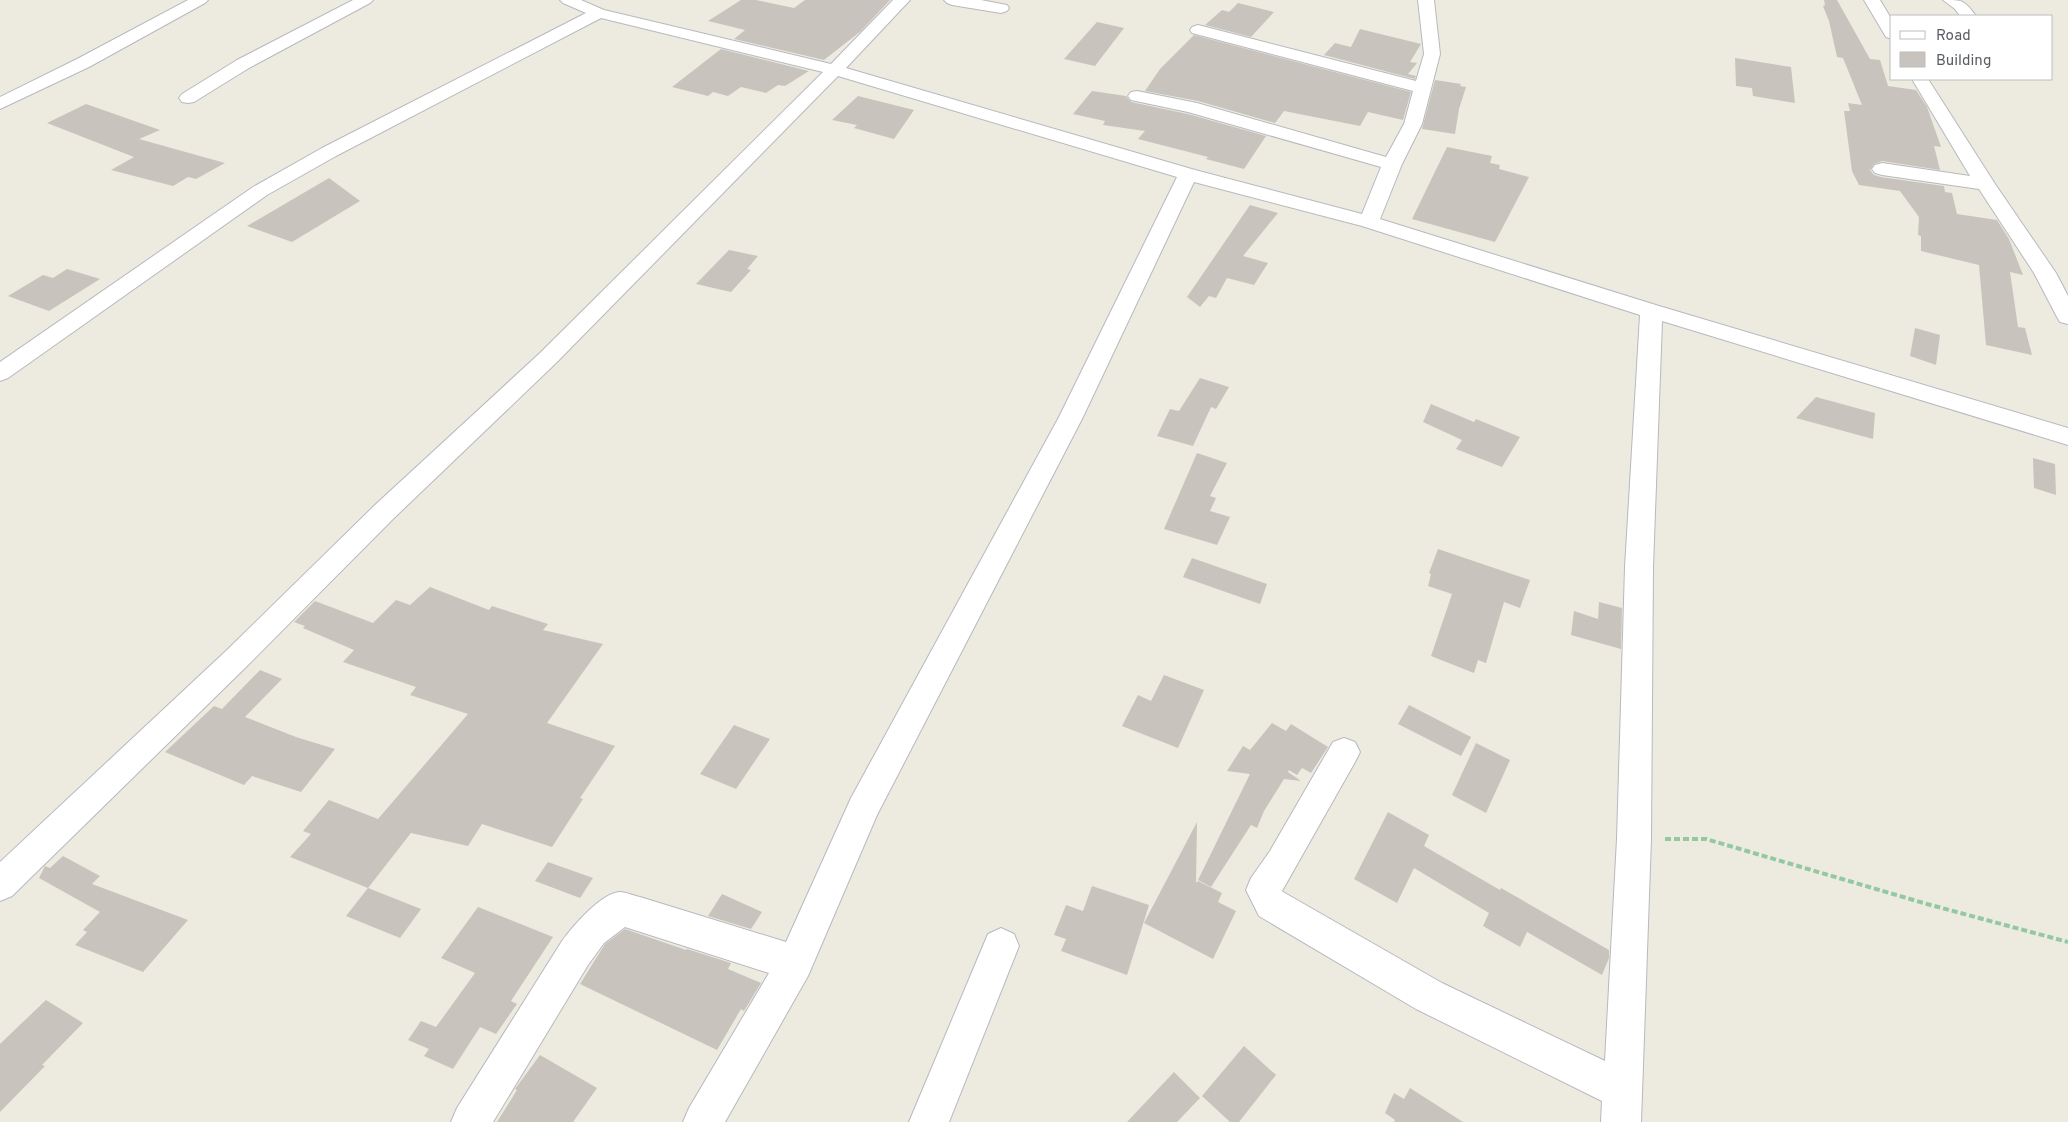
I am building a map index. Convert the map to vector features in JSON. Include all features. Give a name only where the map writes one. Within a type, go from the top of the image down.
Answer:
[{"type":"street","points":[[0,104],[83,63],[200,0]]},
{"type":"street","points":[[188,98],[243,64],[365,0]]},
{"type":"street","points":[[568,0],[598,13],[835,70],[1188,174],[1370,222],[1651,311],[2068,436]]},
{"type":"street","points":[[0,885],[237,658],[384,512],[548,358],[835,70],[902,0]]},
{"type":"street","points":[[952,0],[1001,8]]},
{"type":"street","points":[[1370,222],[1392,164],[1413,124],[1432,54],[1423,0]]},
{"type":"street","points":[[1872,0],[1890,31]]},
{"type":"street","points":[[1952,0],[1961,6],[1967,15]]},
{"type":"street","points":[[0,373],[260,191],[329,152],[598,13]]},
{"type":"street","points":[[1198,30],[1423,88]]},
{"type":"street","points":[[1921,80],[1985,184],[2045,273],[2068,318]]},
{"type":"street","points":[[1137,96],[1191,107],[1392,164]]},
{"type":"street","points":[[1882,169],[1985,184]]},
{"type":"street","points":[[703,1122],[795,964],[863,808],[1072,417],[1188,174]]},
{"type":"street","points":[[1344,752],[1282,862],[1263,890],[1271,904],[1622,1106],[1634,839],[1640,566],[1651,311]]},
{"type":"street","points":[[471,1122],[575,953],[591,931],[620,909],[795,964]]},
{"type":"street","points":[[929,1122],[1001,946]]},
{"type":"path","points":[[1634,839],[1706,839],[1927,904],[2068,942]]},
{"type":"building","points":[[741,0],[756,0],[794,8],[805,0],[890,0],[861,31],[824,60],[734,39],[745,30],[708,21]]},
{"type":"building","points":[[1824,0],[1837,0],[1870,59],[1880,60],[1888,86],[1916,90],[1927,107],[1941,147],[1934,146],[1940,170],[1882,161],[1874,164],[1870,170],[1874,175],[1881,177],[1944,186],[1945,192],[1952,193],[1957,214],[1997,220],[2009,239],[2023,275],[2010,272],[2018,327],[2025,328],[2032,355],[1986,345],[1979,265],[1921,251],[1921,236],[1918,235],[1919,217],[1900,191],[1859,185],[1852,171],[1844,111],[1850,111],[1848,103],[1862,105],[1843,58],[1837,57],[1829,21],[1823,6],[1825,5]]},
{"type":"building","points":[[1238,3],[1274,12],[1251,37],[1205,25],[1222,10],[1229,12]]},
{"type":"building","points":[[1097,22],[1124,28],[1095,66],[1064,59]]},
{"type":"building","points":[[1360,29],[1421,44],[1410,62],[1417,63],[1408,74],[1416,76],[1415,79],[1324,55],[1335,43],[1351,47]]},
{"type":"building","points":[[1194,35],[1411,92],[1403,120],[1368,112],[1360,126],[1284,111],[1275,123],[1198,101],[1145,91],[1160,69]]},
{"type":"building","points":[[721,49],[809,71],[785,86],[778,85],[766,93],[741,87],[728,96],[713,92],[708,96],[672,87]]},
{"type":"building","points":[[1735,58],[1791,67],[1795,103],[1753,96],[1752,88],[1736,86]]},
{"type":"building","points":[[1435,80],[1461,84],[1460,86],[1466,87],[1459,109],[1455,134],[1422,129]]},
{"type":"building","points":[[1092,91],[1126,96],[1131,102],[1188,114],[1266,136],[1244,169],[1206,159],[1208,157],[1138,139],[1145,131],[1103,125],[1105,121],[1073,114]]},
{"type":"building","points":[[858,96],[914,110],[894,139],[854,128],[857,125],[832,120]]},
{"type":"building","points":[[86,104],[160,130],[139,139],[225,163],[196,179],[188,177],[173,186],[111,170],[134,157],[47,123]]},
{"type":"building","points":[[1447,147],[1492,156],[1490,163],[1500,165],[1499,169],[1529,177],[1495,242],[1412,219]]},
{"type":"building","points":[[329,178],[360,201],[292,242],[247,226]]},
{"type":"building","points":[[1250,205],[1278,213],[1243,256],[1268,263],[1254,285],[1227,278],[1216,298],[1209,296],[1200,307],[1187,297]]},
{"type":"building","points":[[729,250],[758,256],[747,269],[751,270],[731,292],[696,284]]},
{"type":"building","points":[[67,269],[100,279],[49,311],[8,296],[43,275],[53,278]]},
{"type":"building","points":[[1915,328],[1940,335],[1936,365],[1910,356]]},
{"type":"building","points":[[1200,378],[1229,387],[1216,409],[1211,407],[1193,446],[1157,436],[1170,409],[1179,411]]},
{"type":"building","points":[[1816,397],[1875,413],[1873,439],[1796,418]]},
{"type":"building","points":[[1431,404],[1474,422],[1476,419],[1520,437],[1502,467],[1456,449],[1462,440],[1423,422]]},
{"type":"building","points":[[1197,453],[1227,463],[1210,496],[1216,498],[1210,511],[1230,517],[1217,545],[1164,529]]},
{"type":"building","points":[[2033,458],[2055,464],[2056,495],[2034,488]]},
{"type":"building","points":[[1438,549],[1530,580],[1520,608],[1504,602],[1486,663],[1478,660],[1474,673],[1431,656],[1452,594],[1428,586],[1431,574],[1429,573]]},
{"type":"building","points":[[1192,558],[1267,584],[1260,604],[1183,577]]},
{"type":"building","points":[[430,587],[489,610],[492,606],[548,624],[543,630],[603,644],[547,723],[615,746],[580,798],[583,799],[552,847],[482,824],[468,846],[411,833],[368,888],[290,857],[311,834],[303,831],[329,800],[378,819],[468,714],[410,695],[416,687],[343,662],[354,650],[303,628],[305,626],[294,622],[315,601],[373,623],[396,600],[410,605]]},
{"type":"building","points":[[1599,602],[1622,608],[1621,649],[1571,635],[1574,611],[1598,619]]},
{"type":"building","points":[[260,670],[282,679],[245,717],[296,737],[335,749],[301,792],[252,776],[244,785],[165,752],[214,706],[222,709]]},
{"type":"building","points":[[1164,675],[1204,690],[1178,748],[1122,726],[1138,695],[1151,701]]},
{"type":"building","points":[[1409,705],[1471,737],[1461,756],[1398,724]]},
{"type":"building","points":[[1272,723],[1286,731],[1291,724],[1328,747],[1311,773],[1302,768],[1297,775],[1289,770],[1288,772],[1301,781],[1284,779],[1264,811],[1257,828],[1251,825],[1211,887],[1198,880],[1250,774],[1227,771],[1243,746],[1250,750]]},
{"type":"building","points":[[734,725],[770,739],[736,789],[700,774]]},
{"type":"building","points":[[1476,743],[1510,760],[1486,813],[1452,795]]},
{"type":"building","points":[[1388,812],[1429,835],[1424,846],[1609,950],[1609,958],[1602,975],[1527,932],[1520,947],[1483,926],[1489,913],[1414,868],[1397,903],[1354,879]]},
{"type":"building","points":[[1197,822],[1196,883],[1198,881],[1222,893],[1218,902],[1236,911],[1213,959],[1144,923]]},
{"type":"building","points":[[63,856],[100,876],[92,884],[188,920],[143,972],[75,945],[87,932],[83,930],[100,912],[39,878],[45,866],[50,868]]},
{"type":"building","points":[[548,862],[593,878],[580,898],[535,881]]},
{"type":"building","points":[[1092,886],[1149,905],[1127,975],[1061,951],[1066,939],[1054,935],[1066,905],[1083,911]]},
{"type":"building","points":[[368,888],[421,909],[400,938],[346,916]]},
{"type":"building","points":[[722,894],[762,912],[751,929],[708,916]]},
{"type":"building","points":[[478,907],[553,937],[511,1001],[517,1004],[496,1034],[480,1027],[453,1069],[424,1056],[429,1049],[408,1040],[421,1021],[436,1027],[475,973],[441,958]]},
{"type":"building","points":[[625,929],[731,963],[728,969],[761,983],[744,1011],[741,1009],[717,1050],[580,984],[605,944]]},
{"type":"building","points":[[46,1000],[83,1023],[42,1065],[45,1066],[0,1112],[0,1044]]},
{"type":"building","points":[[1244,1046],[1276,1075],[1239,1122],[1230,1122],[1202,1096]]},
{"type":"building","points":[[540,1055],[597,1088],[573,1122],[497,1122],[517,1090],[515,1089]]},
{"type":"building","points":[[1174,1072],[1200,1098],[1177,1122],[1127,1122]]},
{"type":"building","points":[[1410,1088],[1463,1122],[1394,1122],[1395,1120],[1385,1113],[1394,1093],[1404,1099]]}]
